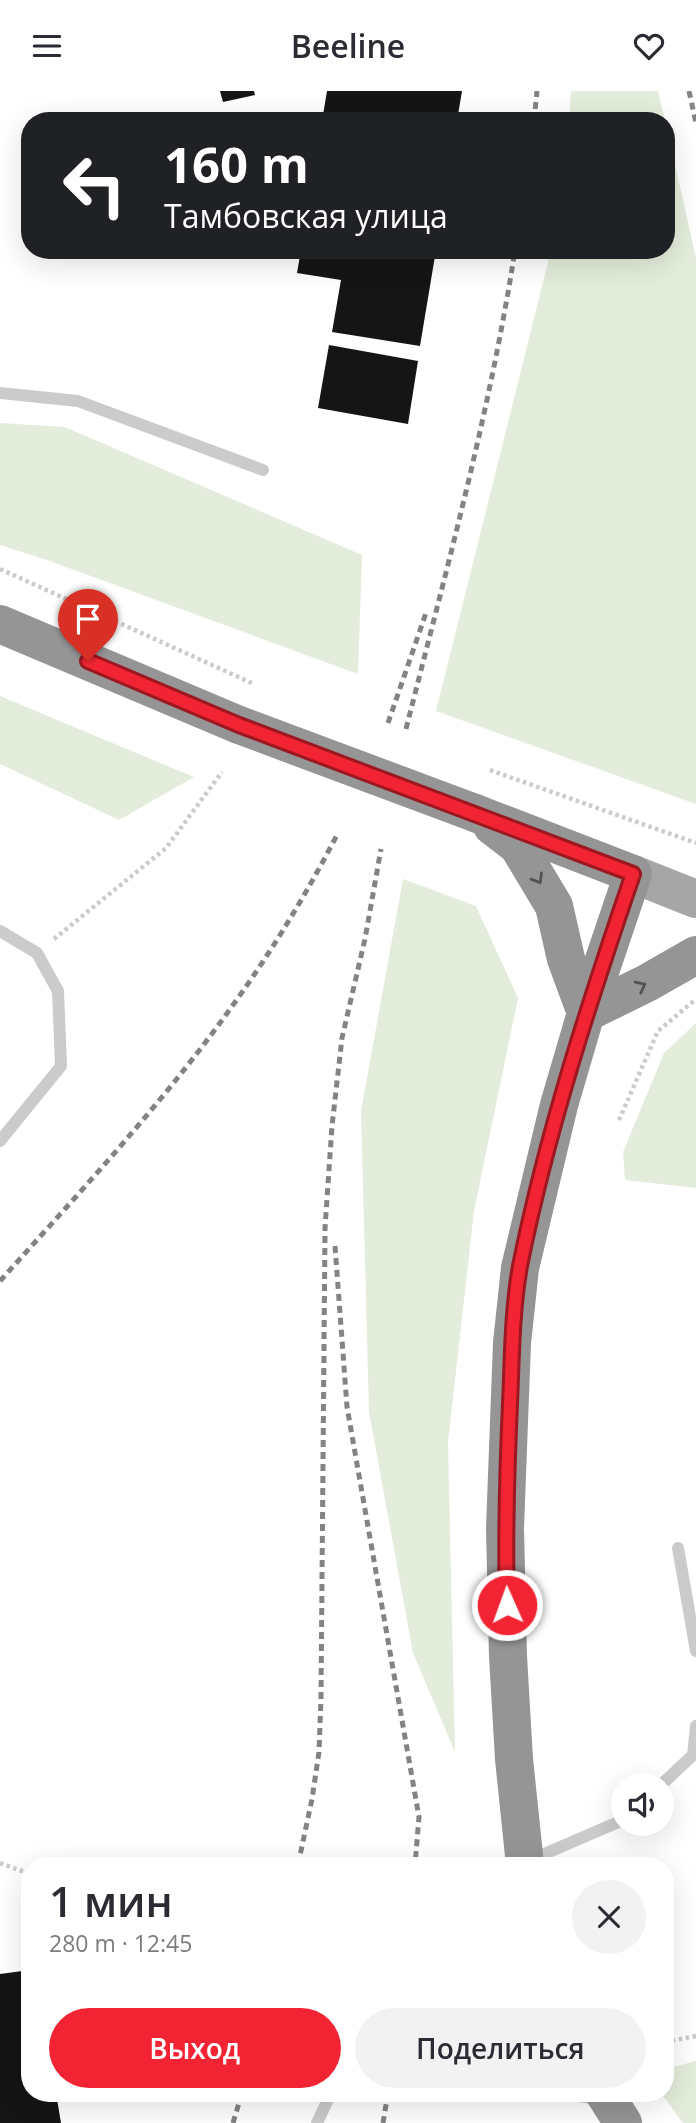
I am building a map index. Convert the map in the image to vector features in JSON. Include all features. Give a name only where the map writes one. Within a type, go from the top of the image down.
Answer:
[{"type":"highway","points":[[0,624],[239,725],[633,874],[586,1013],[559,1105],[520,1268],[512,1343],[505,1528],[510,1695],[524,1857]]},
{"type":"highway","points":[[475,813],[518,846],[554,906],[566,959],[586,1013]]},
{"type":"highway","points":[[586,1013],[696,955]]},
{"type":"main road","points":[[633,874],[696,899]]},
{"type":"lane","points":[[0,393],[78,401],[263,470]]},
{"type":"lane","points":[[0,932],[37,953],[58,991],[61,1066],[0,1141]]},
{"type":"lane","points":[[678,1548],[696,1651]]},
{"type":"lane","points":[[674,1773],[693,1755],[696,1726]]},
{"type":"lane","points":[[541,1857],[611,1825]]},
{"type":"lane","points":[[317,2123],[327,2102]]},
{"type":"path","points":[[0,569],[254,684]]},
{"type":"path","points":[[490,770],[696,843]]},
{"type":"path","points":[[37,953],[166,848],[222,772]]},
{"type":"path","points":[[619,1120],[658,1031],[696,999]]},
{"type":"path","points":[[0,1863],[21,1871]]},
{"type":"path","points":[[674,2040],[696,2036]]},
{"type":"green space","points":[[571,91],[658,91],[663,112],[570,112]]},
{"type":"green space","points":[[675,165],[696,258],[696,804],[436,711],[549,259],[675,259]]},
{"type":"green space","points":[[0,423],[65,427],[362,555],[358,674],[0,545]]},
{"type":"green space","points":[[0,696],[194,777],[119,820],[0,764]]},
{"type":"green space","points":[[403,879],[476,906],[518,998],[474,1211],[448,1443],[455,1752],[413,1653],[369,1412],[361,1111]]},
{"type":"green space","points":[[696,1023],[696,1188],[625,1180],[623,1152],[664,1053]]},
{"type":"green space","points":[[696,2061],[696,2123],[683,2123],[668,2102],[674,2102],[674,2067]]},
{"type":"building","points":[[220,91],[254,91],[255,95],[223,102]]},
{"type":"building","points":[[327,91],[462,91],[458,112],[324,112]]},
{"type":"building","points":[[299,259],[434,259],[420,346],[332,332],[341,280],[297,273]]},
{"type":"building","points":[[329,345],[418,361],[408,424],[318,408]]},
{"type":"building","points":[[21,1971],[21,2102],[58,2102],[61,2123],[0,2123],[0,1974]]},
{"type":"railway","points":[[535,112],[537,91]]},
{"type":"railway","points":[[689,91],[696,123]]},
{"type":"railway","points":[[406,729],[480,431],[514,259]]},
{"type":"railway","points":[[388,723],[426,613]]},
{"type":"railway","points":[[0,1281],[120,1146],[206,1041],[275,943],[338,833]]},
{"type":"railway","points":[[300,1857],[319,1752],[325,1228],[332,1126],[342,1038],[365,939],[381,849]]},
{"type":"railway","points":[[335,1246],[347,1407],[419,1817],[416,1857]]},
{"type":"railway","points":[[233,2123],[239,2102]]},
{"type":"railway","points":[[383,2123],[386,2102]]},
{"type":"route","points":[[88,661],[239,725],[633,874],[586,1013],[559,1105],[520,1268],[512,1343],[505,1528],[507,1605]]}]
